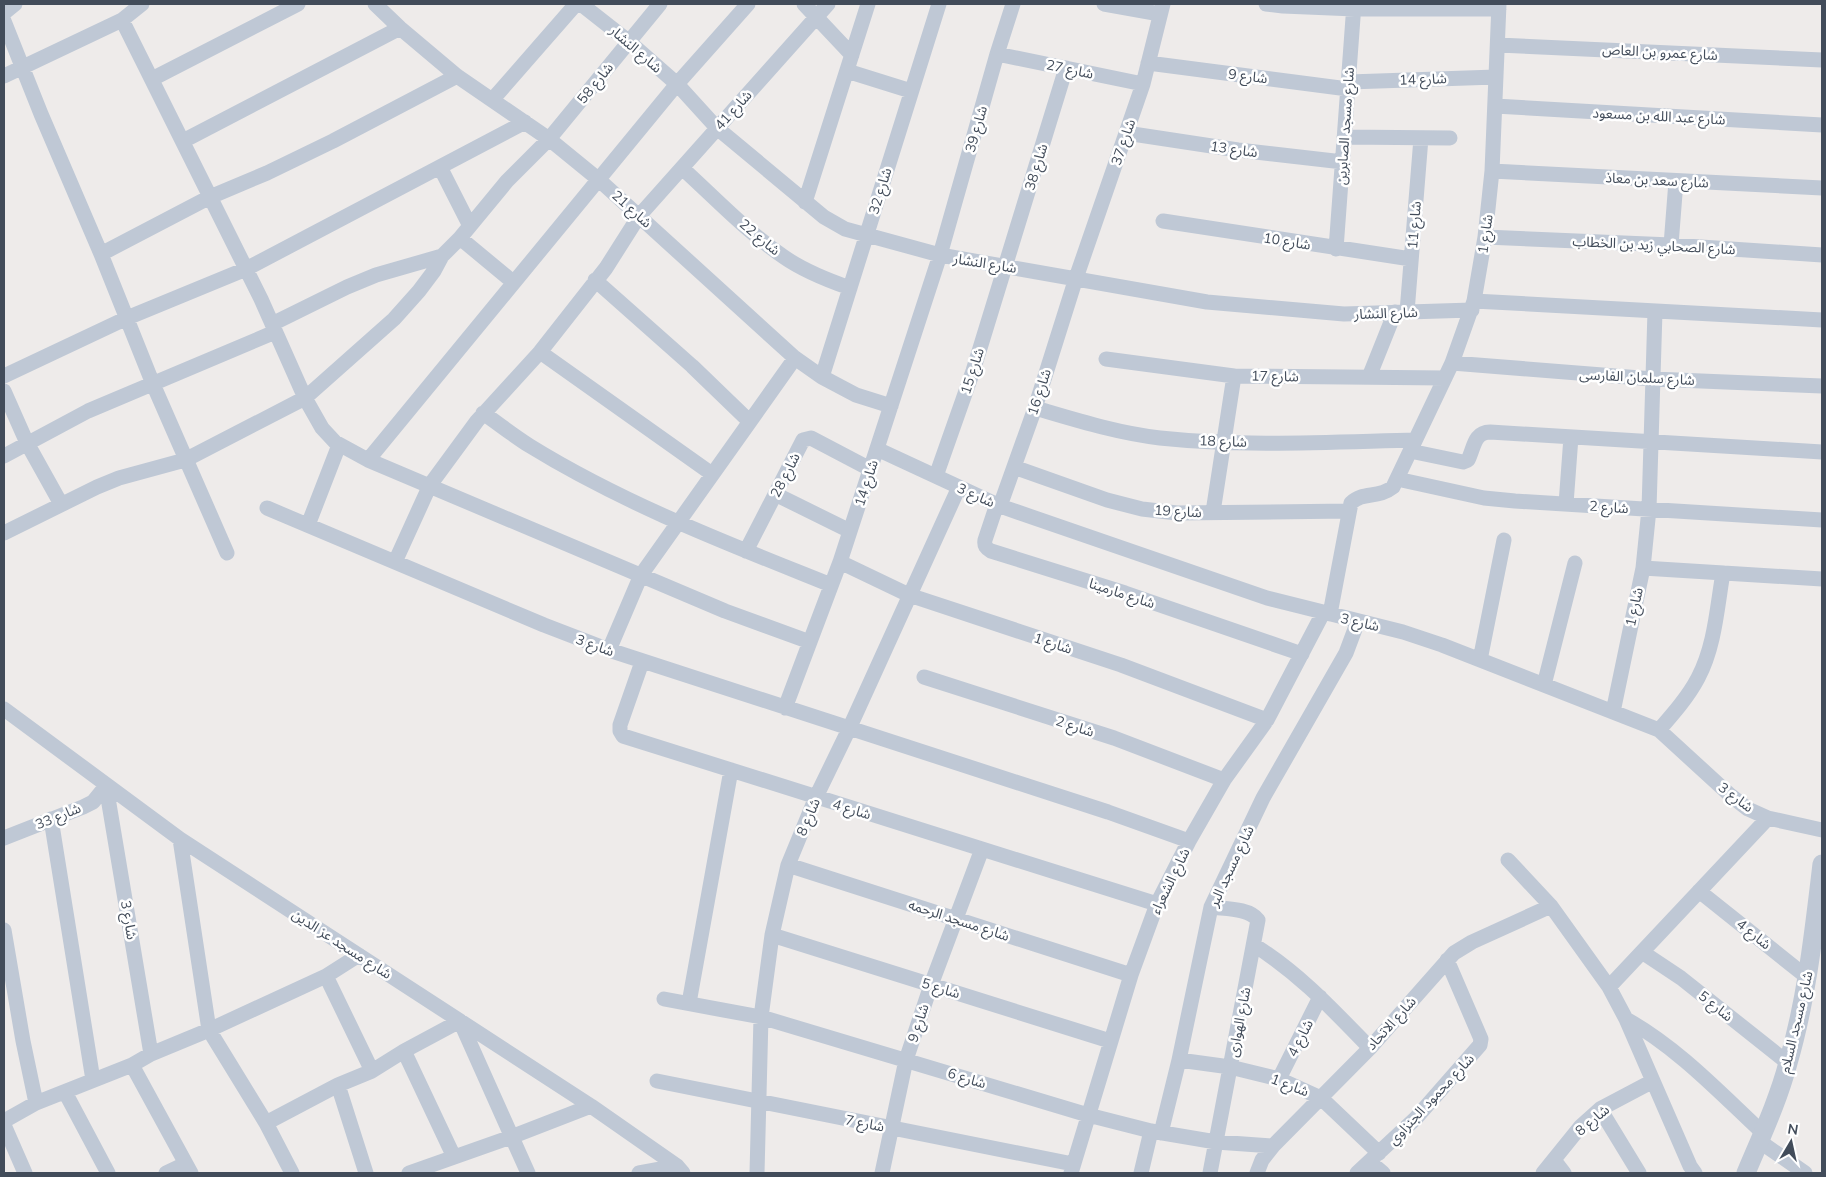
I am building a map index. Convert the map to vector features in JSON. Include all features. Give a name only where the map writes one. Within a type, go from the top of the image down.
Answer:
[{"type":"street","points":[[4,13],[15,4]]},
{"type":"street","points":[[4,76],[122,20],[142,4]]},
{"type":"street","points":[[152,79],[298,4]]},
{"type":"street","name":"شارع 21","points":[[375,4],[400,28],[458,76],[549,139],[598,179],[795,358],[822,377],[856,395],[891,406]]},
{"type":"street","points":[[493,99],[576,4]]},
{"type":"street","name":"شارع النشار","points":[[581,4],[628,41],[676,84],[717,128],[824,217],[846,229],[940,255],[1207,302],[1344,314],[1401,312],[1473,306],[1655,311],[1822,320]]},
{"type":"street","name":"شارع 58","points":[[4,532],[119,478],[186,460],[305,398],[394,319],[434,271],[442,256],[465,232],[507,181],[549,139],[660,4]]},
{"type":"street","points":[[368,460],[676,84],[748,4]]},
{"type":"street","points":[[804,4],[852,55]]},
{"type":"street","name":"شارع 41","points":[[395,562],[430,485],[484,413],[540,352],[606,268],[639,216],[828,4]]},
{"type":"street","points":[[804,202],[868,4]]},
{"type":"street","name":"شارع 32","points":[[822,377],[939,4]]},
{"type":"street","name":"شارع 39","points":[[940,255],[997,54],[1014,4]]},
{"type":"street","points":[[1104,4],[1162,9]]},
{"type":"street","points":[[1266,4],[1499,6]]},
{"type":"street","name":"شارع مسجد الصابرين","points":[[1336,248],[1354,6]]},
{"type":"street","name":"شارع 1","points":[[1349,511],[1351,503],[1357,497],[1386,493],[1393,487],[1452,363],[1473,306],[1486,237],[1492,171],[1499,6]]},
{"type":"street","name":"شارع 37","points":[[1076,278],[1143,84],[1162,9]]},
{"type":"street","points":[[122,20],[246,269],[305,398],[322,428],[339,445],[368,460],[725,611],[810,642]]},
{"type":"street","points":[[4,22],[40,114],[101,254],[153,384],[227,552]]},
{"type":"street","points":[[183,140],[400,28]]},
{"type":"street","name":"شارع عمرو بن العاص","points":[[1498,45],[1822,60]]},
{"type":"street","name":"شارع 27","points":[[997,54],[1143,84]]},
{"type":"street","name":"شارع 9","points":[[1148,63],[1348,85]]},
{"type":"street","name":"شارع 38","points":[[1006,266],[1066,68]]},
{"type":"street","points":[[847,71],[912,91]]},
{"type":"street","points":[[101,254],[210,197],[333,141],[458,76]]},
{"type":"street","name":"شارع 14","points":[[1348,85],[1496,77]]},
{"type":"street","name":"شارع عبد الله بن مسعود","points":[[1495,106],[1822,125]]},
{"type":"street","points":[[4,376],[127,318],[246,269],[525,122]]},
{"type":"street","name":"شارع 13","points":[[1126,133],[1238,150],[1343,162]]},
{"type":"street","points":[[1344,138],[1450,138]]},
{"type":"street","name":"شارع 11","points":[[1369,377],[1401,312],[1411,259],[1421,138]]},
{"type":"street","points":[[440,167],[465,232],[514,282]]},
{"type":"street","name":"شارع 22","points":[[682,168],[755,234],[784,257],[817,276],[850,288]]},
{"type":"street","name":"شارع سعد بن معاذ","points":[[1492,171],[1822,188]]},
{"type":"street","points":[[1671,245],[1676,181]]},
{"type":"street","name":"شارع 10","points":[[1162,221],[1411,259]]},
{"type":"street","name":"شارع الصحابي زيد بن الخطاب","points":[[1486,237],[1671,245],[1822,256]]},
{"type":"street","name":"شارع 14","points":[[785,708],[840,562],[940,255]]},
{"type":"street","points":[[4,456],[88,411],[153,384],[274,328],[347,287],[376,275],[442,256]]},
{"type":"street","name":"شارع 15","points":[[936,476],[973,371],[1006,266]]},
{"type":"street","name":"شارع 16","points":[[999,505],[1035,408],[1076,278]]},
{"type":"street","points":[[595,280],[692,366],[749,421]]},
{"type":"street","name":"شارع 1","points":[[1612,712],[1643,568],[1649,509],[1655,311]]},
{"type":"street","points":[[540,352],[712,474]]},
{"type":"street","points":[[609,650],[641,575],[795,358]]},
{"type":"street","name":"شارع 17","points":[[1106,359],[1234,376],[1445,378]]},
{"type":"street","name":"شارع سلمان الفارسى","points":[[1452,363],[1653,379],[1822,386]]},
{"type":"street","points":[[1213,512],[1234,376]]},
{"type":"street","points":[[4,391],[27,443],[61,504]]},
{"type":"street","name":"شارع 18","points":[[1035,408],[1105,428],[1160,438],[1224,442],[1413,446]]},
{"type":"street","points":[[484,413],[529,446],[592,481],[678,523],[831,585]]},
{"type":"street","points":[[1413,446],[1463,462],[1468,460],[1476,440],[1484,432],[1822,452]]},
{"type":"street","points":[[1566,504],[1571,437]]},
{"type":"street","name":"شارع 28","points":[[746,551],[802,440],[812,438],[870,469]]},
{"type":"street","points":[[308,525],[339,445]]},
{"type":"street","name":"شارع 3","points":[[877,449],[999,505],[1240,590],[1326,614],[1403,632],[1442,645],[1659,730],[1748,809],[1768,818],[1822,830]]},
{"type":"street","name":"شارع 19","points":[[1014,468],[1107,500],[1142,509],[1178,513],[1349,511]]},
{"type":"street","name":"شارع 2","points":[[1397,479],[1484,498],[1822,520]]},
{"type":"street","name":"شارع 8","points":[[757,1173],[761,1017],[772,935],[788,865],[816,797],[959,487]]},
{"type":"street","points":[[775,494],[850,531]]},
{"type":"street","name":"شارع مارمينا","points":[[999,505],[985,540],[984,545],[987,549],[1125,593],[1302,654]]},
{"type":"street","name":"شارع 3","points":[[268,508],[544,625],[642,662],[1126,818],[1189,841]]},
{"type":"street","points":[[1326,614],[1349,511]]},
{"type":"street","points":[[1480,660],[1504,540]]},
{"type":"street","name":"شارع 1","points":[[840,562],[910,595],[1121,666],[1267,720]]},
{"type":"street","points":[[1544,685],[1575,563]]},
{"type":"street","points":[[1643,568],[1822,579]]},
{"type":"street","points":[[1659,730],[1684,700],[1698,678],[1707,657],[1723,573]]},
{"type":"street","name":"شارع الشعراء","points":[[1072,1168],[1131,975],[1157,904],[1189,841],[1224,780],[1267,720],[1302,654],[1326,614]]},
{"type":"street","name":"شارع مسجد البر","points":[[1142,1173],[1179,1060],[1211,906],[1263,798],[1346,653],[1358,621]]},
{"type":"street","name":"شارع 4","points":[[642,662],[620,725],[620,731],[623,736],[1157,904]]},
{"type":"street","name":"شارع 2","points":[[924,678],[1114,738],[1224,780]]},
{"type":"street","name":"شارع مسجد عز الدين","points":[[4,709],[180,839],[591,1106],[680,1170]]},
{"type":"street","points":[[689,1003],[731,770]]},
{"type":"street","name":"شارع 3","points":[[106,786],[151,1054]]},
{"type":"street","name":"شارع 33","points":[[4,838],[93,802],[106,786]]},
{"type":"street","points":[[1609,987],[1768,818]]},
{"type":"street","points":[[51,820],[94,1080]]},
{"type":"street","points":[[180,839],[209,1030],[266,1123],[292,1173]]},
{"type":"street","name":"شارع 9","points":[[882,1173],[906,1060],[931,985],[982,849]]},
{"type":"street","points":[[1508,860],[1551,906],[1609,987],[1626,1019],[1653,1081],[1688,1171]]},
{"type":"street","name":"شارع مسجد السلام","points":[[1746,1173],[1788,1063],[1818,934],[1822,864]]},
{"type":"street","name":"شارع مسجد الرحمه","points":[[788,865],[1131,975]]},
{"type":"street","name":"شارع 4","points":[[1699,891],[1808,978]]},
{"type":"street","name":"شارع الهوارى","points":[[1210,1173],[1258,920],[1254,914],[1211,906]]},
{"type":"street","name":"شارع الاتحاد","points":[[1257,1173],[1262,1160],[1273,1146],[1370,1048],[1447,960],[1463,947],[1551,906]]},
{"type":"street","points":[[4,930],[5,951],[36,1103]]},
{"type":"street","name":"شارع 5","points":[[772,935],[1110,1041]]},
{"type":"street","points":[[1254,945],[1278,960],[1300,978],[1370,1048]]},
{"type":"street","name":"شارع 5","points":[[1642,952],[1687,982],[1788,1063]]},
{"type":"street","points":[[4,1121],[36,1103],[132,1065],[151,1054],[209,1030],[326,976],[359,955]]},
{"type":"street","name":"شارع محمود الجنزاوي","points":[[1357,1173],[1416,1118],[1480,1045],[1481,1039],[1447,960]]},
{"type":"street","points":[[326,976],[372,1071]]},
{"type":"street","name":"شارع 6","points":[[664,998],[761,1017],[1088,1115],[1156,1132],[1216,1142],[1273,1146]]},
{"type":"street","name":"شارع 4","points":[[1279,1079],[1320,998]]},
{"type":"street","points":[[1626,1019],[1644,1029],[1673,1051],[1761,1137],[1805,1173]]},
{"type":"street","points":[[266,1123],[338,1085],[372,1071],[404,1050],[460,1021],[528,1173]]},
{"type":"street","points":[[404,1050],[454,1157]]},
{"type":"street","name":"شارع 1","points":[[1179,1060],[1230,1067],[1279,1079],[1321,1098],[1374,1157],[1383,1173]]},
{"type":"street","points":[[132,1065],[188,1168],[166,1173]]},
{"type":"street","name":"شارع 7","points":[[657,1081],[892,1128],[1072,1168]]},
{"type":"street","name":"شارع 8","points":[[1543,1173],[1581,1126],[1600,1109],[1653,1081]]},
{"type":"street","points":[[338,1085],[366,1173]]},
{"type":"street","points":[[64,1092],[108,1173]]},
{"type":"street","points":[[409,1173],[591,1106]]},
{"type":"street","points":[[1600,1109],[1639,1173]]},
{"type":"street","points":[[4,1125],[25,1173]]},
{"type":"street","points":[[1554,1160],[1564,1173]]},
{"type":"street","points":[[639,1173],[680,1170]]}]
